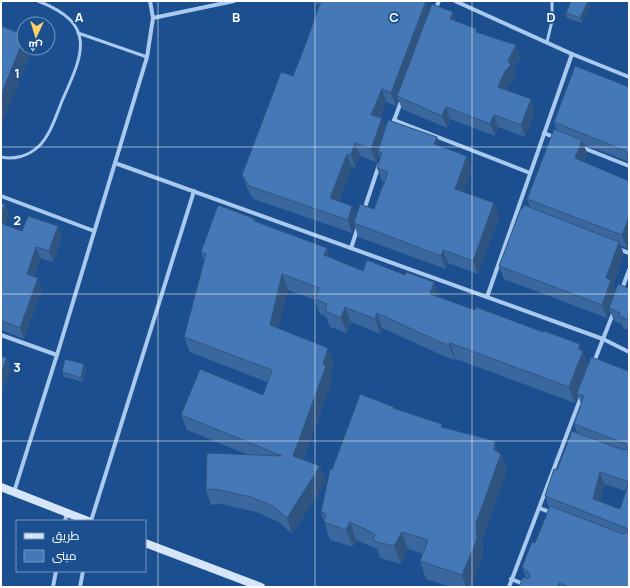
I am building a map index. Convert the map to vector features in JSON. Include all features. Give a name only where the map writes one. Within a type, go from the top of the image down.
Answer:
[{"type":"street","points":[[14,492],[147,57],[153,18],[150,1]]},
{"type":"street","points":[[153,18],[234,1]]},
{"type":"street","points":[[433,16],[439,1]]},
{"type":"street","points":[[455,1],[572,54],[629,77]]},
{"type":"street","points":[[487,297],[572,54]]},
{"type":"street","points":[[392,128],[405,90]]},
{"type":"street","points":[[394,120],[530,173]]},
{"type":"street","points":[[544,133],[558,139]]},
{"type":"street","points":[[572,144],[629,166]]},
{"type":"street","points":[[361,218],[381,158]]},
{"type":"street","points":[[115,163],[603,339],[629,352]]},
{"type":"street","points":[[89,520],[194,191]]},
{"type":"street","points":[[1,196],[94,231]]},
{"type":"street","points":[[517,210],[525,213]]},
{"type":"street","points":[[351,248],[358,225]]},
{"type":"street","points":[[614,248],[629,253]]},
{"type":"street","points":[[621,291],[629,270]]},
{"type":"street","points":[[592,369],[616,305]]},
{"type":"street","points":[[1,335],[57,355]]},
{"type":"street","points":[[509,587],[583,391]]},
{"type":"street","points":[[566,435],[573,438]]},
{"type":"street","points":[[1,487],[66,517],[83,520]]},
{"type":"street","points":[[538,508],[559,516]]},
{"type":"street","points":[[146,543],[261,587]]},
{"type":"street","points":[[53,587],[56,572]]},
{"type":"street","points":[[80,587],[83,572]]},
{"type":"street","points":[[512,580],[531,587]]},
{"type":"lane","points":[[1,157],[22,156],[31,152],[45,139],[80,60],[81,51],[78,33],[74,24],[60,10],[38,1]]},
{"type":"lane","points":[[547,42],[552,21],[552,1]]},
{"type":"lane","points":[[78,33],[147,57]]},
{"type":"building","points":[[321,1],[426,1],[391,93],[382,89],[371,115],[382,118],[371,149],[355,143],[351,155],[347,154],[330,198],[352,206],[348,220],[249,186],[242,175],[281,72],[293,76]]},
{"type":"building","points":[[571,1],[588,1],[580,18],[566,13]]},
{"type":"building","points":[[432,4],[453,12],[450,19],[477,29],[476,32],[516,45],[508,61],[511,65],[505,71],[498,87],[531,99],[521,125],[494,115],[490,124],[446,107],[442,116],[397,96]]},
{"type":"building","points":[[1,26],[16,32],[17,56],[1,95]]},
{"type":"building","points":[[575,66],[629,87],[629,154],[626,151],[554,122]]},
{"type":"building","points":[[388,120],[437,137],[434,144],[467,156],[455,189],[494,203],[473,261],[443,250],[441,256],[354,223],[360,204],[374,209],[388,172],[377,168],[382,153],[378,151]]},
{"type":"building","points":[[554,129],[582,140],[575,158],[629,181],[629,217],[622,235],[527,199]]},
{"type":"building","points":[[1,203],[5,204],[1,214]]},
{"type":"building","points":[[218,205],[255,219],[254,221],[327,248],[324,255],[363,271],[367,260],[405,275],[406,272],[434,282],[430,294],[475,310],[476,307],[580,344],[578,349],[583,351],[569,387],[450,343],[449,345],[440,342],[377,313],[375,319],[345,307],[341,318],[325,311],[327,304],[315,299],[319,288],[282,274],[270,325],[328,348],[323,364],[326,366],[293,456],[320,466],[287,518],[273,506],[251,497],[215,489],[206,490],[207,453],[282,456],[181,415],[200,369],[263,395],[272,370],[184,337],[206,254],[201,252]]},
{"type":"building","points":[[524,205],[619,242],[606,278],[611,280],[602,305],[499,266],[521,208],[523,208]]},
{"type":"building","points":[[28,216],[58,226],[49,251],[36,247],[27,274],[38,278],[20,328],[1,320],[1,223],[22,231]]},
{"type":"building","points":[[618,284],[629,288],[629,320],[619,316],[620,313],[609,308]]},
{"type":"building","points":[[1,356],[7,358],[1,374]]},
{"type":"building","points":[[591,357],[629,371],[629,482],[629,584],[628,587],[570,587],[559,583],[558,587],[519,587],[523,577],[527,579],[530,577],[529,573],[522,567],[532,542],[535,543],[550,506],[623,534],[628,532],[626,528],[545,496],[554,469],[557,470],[572,431],[623,450],[628,449],[626,444],[574,424],[584,396],[577,393]],"holes":[[[600,472],[629,482],[620,509],[593,499]]]},
{"type":"building","points":[[65,359],[84,364],[81,378],[62,372]]},
{"type":"building","points":[[360,394],[394,407],[393,408],[442,424],[441,427],[495,441],[494,450],[501,454],[476,523],[477,539],[462,575],[420,561],[428,540],[402,532],[394,546],[373,541],[375,534],[350,522],[346,530],[324,522],[326,514],[321,512],[330,469],[332,470]]}]
